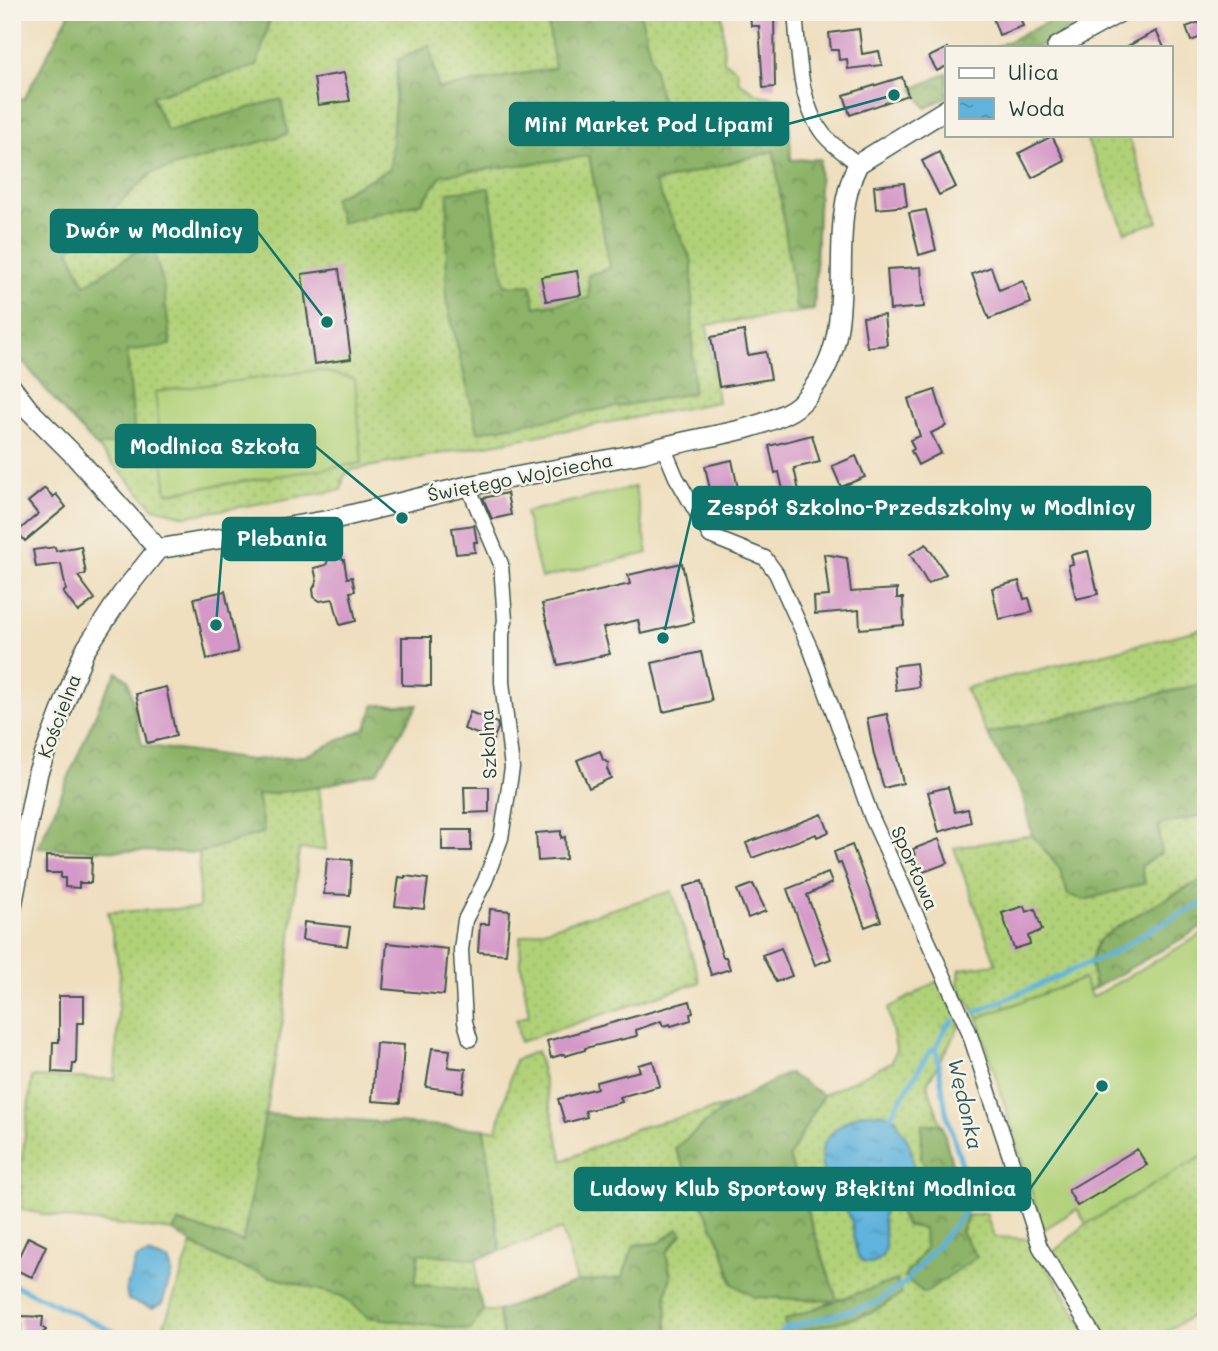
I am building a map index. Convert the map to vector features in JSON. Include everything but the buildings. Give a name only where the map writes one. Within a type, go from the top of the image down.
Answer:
[{"type":"street","points":[[795,12],[804,84],[812,117],[825,136],[858,164],[945,110]]},
{"type":"street","points":[[1059,46],[1120,12]]},
{"type":"street","name":"Świętego Wojciecha","points":[[158,549],[330,520],[468,486],[643,453],[749,427],[771,420],[802,403],[825,373],[834,348],[840,309],[842,226],[853,173],[858,164]]},
{"type":"street","points":[[12,388],[29,410],[74,454],[158,549]]},
{"type":"street","name":"Sportowa","points":[[663,446],[676,477],[710,536],[765,558],[776,573],[811,650],[872,818],[968,1029],[1040,1247],[1096,1339]]},
{"type":"street","name":"Szkolna","points":[[468,486],[501,564],[505,621],[502,634],[502,682],[512,768],[501,838],[485,881],[465,920],[461,950],[465,1022],[470,1039]]},
{"type":"street","name":"Kościelna","points":[[12,906],[38,772],[83,652],[122,594],[158,549]]},
{"type":"green space","points":[[70,12],[272,12],[257,66],[152,96],[167,131],[281,99],[288,134],[152,173],[69,250],[85,285],[151,242],[163,283],[171,345],[127,351],[135,438],[97,447],[12,348],[12,97],[24,99]]},
{"type":"green space","points":[[160,12],[722,12],[724,61],[737,70],[739,82],[759,95],[791,100],[791,160],[820,159],[814,310],[707,325],[718,402],[352,470],[344,476],[341,490],[186,516],[154,508],[62,409],[12,348],[12,208]]},
{"type":"green space","points":[[546,12],[640,12],[666,120],[789,121],[791,160],[820,159],[814,310],[796,309],[774,151],[655,183],[692,261],[693,393],[478,432],[446,299],[448,192],[489,188],[505,286],[531,285],[535,307],[589,298],[588,275],[610,268],[589,156],[442,175],[423,202],[341,223],[333,198],[390,169],[398,60],[430,45],[438,89],[555,68]]},
{"type":"green space","points":[[1067,12],[1103,12],[1040,46],[999,46]]},
{"type":"green space","points":[[945,74],[945,98],[926,108],[913,89]]},
{"type":"green space","points":[[1085,136],[1128,136],[1158,222],[1125,232]]},
{"type":"green space","points":[[318,370],[355,379],[362,463],[167,493],[155,392]]},
{"type":"green space","points":[[635,487],[648,553],[541,578],[525,512]]},
{"type":"green space","points":[[1206,628],[1206,683],[987,734],[965,688]]},
{"type":"green space","points":[[117,672],[128,680],[142,745],[250,760],[305,756],[366,728],[374,705],[418,705],[377,772],[319,787],[257,795],[264,832],[199,853],[38,848],[103,697]]},
{"type":"green space","points":[[1206,683],[1206,814],[1159,825],[1161,853],[1141,866],[1145,883],[1085,900],[1068,895],[1060,869],[1032,835],[1022,793],[987,734]]},
{"type":"green space","points":[[319,787],[326,850],[299,849],[284,1013],[243,1243],[178,1222],[173,1231],[70,1219],[22,1210],[20,1175],[32,1077],[115,1079],[120,973],[108,912],[199,908],[199,853],[264,832],[257,795]]},
{"type":"green space","points":[[1206,814],[1206,879],[1184,888],[1090,960],[1095,988],[1088,991],[1083,979],[978,1018],[958,985],[960,969],[996,964],[954,848],[1032,835],[1060,869],[1068,895],[1141,866],[1161,853],[1159,825]]},
{"type":"green space","points":[[1206,879],[1206,925],[1095,988],[1092,959],[1098,942],[1104,936]]},
{"type":"green space","points":[[672,891],[700,982],[520,1042],[516,1020],[529,1015],[521,966],[520,937]]},
{"type":"green space","points":[[1206,932],[1206,1154],[1086,1224],[1077,1209],[1043,1230],[978,1018],[1083,979],[1092,997]]},
{"type":"green space","points":[[941,979],[960,1025],[927,1084],[959,1186],[961,1201],[905,1277],[977,1257],[961,1232],[968,1216],[986,1213],[994,1237],[1031,1239],[1091,1339],[670,1339],[666,1294],[671,1276],[666,1253],[682,1234],[677,1229],[659,1243],[635,1245],[622,1278],[577,1282],[562,1229],[500,1251],[484,1129],[497,1130],[515,1060],[537,1051],[563,1161],[637,1128],[727,1106],[675,1148],[722,1246],[732,1283],[837,1300],[789,1157],[823,1095],[892,1062],[896,1049],[888,1009]],"holes":[[[837,1301],[789,1335],[785,1320]]]},
{"type":"green space","points":[[788,1073],[823,1095],[789,1157],[837,1300],[897,1280],[902,1294],[869,1314],[788,1335],[784,1320],[835,1301],[755,1297],[733,1284],[722,1246],[675,1148],[727,1106]]},
{"type":"green space","points":[[265,1114],[484,1129],[500,1251],[477,1259],[419,1253],[415,1284],[477,1291],[484,1311],[470,1330],[368,1317],[342,1296],[227,1262],[173,1231],[178,1222],[243,1242]]},
{"type":"green space","points":[[922,1124],[942,1124],[953,1168],[961,1185],[961,1208],[968,1216],[961,1232],[977,1257],[924,1293],[904,1277],[925,1249],[924,1229],[905,1225],[899,1212],[907,1193],[927,1184],[930,1175],[921,1158]]},
{"type":"green space","points":[[1206,1154],[1206,1307],[1155,1339],[1101,1339],[1050,1255],[1086,1224]]},
{"type":"green space","points":[[678,1229],[682,1234],[666,1253],[671,1276],[666,1294],[670,1339],[503,1339],[498,1311],[577,1282],[622,1278],[634,1245],[659,1243]]},
{"type":"green space","points":[[192,1244],[227,1262],[342,1296],[368,1317],[469,1330],[484,1311],[498,1311],[503,1339],[160,1337]]},
{"type":"green space","points":[[419,1253],[477,1259],[477,1291],[415,1284]]},
{"type":"water","points":[[862,1113],[886,1114],[897,1119],[909,1144],[913,1164],[912,1176],[885,1209],[884,1253],[876,1261],[868,1263],[859,1257],[856,1251],[850,1217],[828,1182],[821,1158],[822,1148],[833,1132]]},
{"type":"water","points":[[148,1254],[169,1261],[172,1272],[162,1304],[152,1308],[128,1300],[126,1289],[136,1259]]},
{"type":"waterway","name":"Wędonka","points":[[976,1012],[1113,953],[1153,928],[1206,902]]},
{"type":"waterway","name":"Wędonka","points":[[774,1339],[787,1328],[875,1304],[906,1282],[966,1211],[967,1181],[946,1112],[936,1048],[946,1027],[953,1021]]},
{"type":"waterway","points":[[888,1120],[930,1051],[936,1048]]},
{"type":"waterway","name":"Wędonka","points":[[12,1284],[130,1339]]},
{"type":"place","name":"Mini Market Pod Lipami","points":[[894,95]]},
{"type":"place","name":"Dwór w Modlnicy","points":[[327,322]]},
{"type":"place","name":"Modlnica Szkoła","points":[[402,518]]},
{"type":"place","name":"Plebania","points":[[216,625]]},
{"type":"place","name":"Zespół Szkolno-Przedszkolny w Modlnicy","points":[[663,638]]},
{"type":"place","name":"Ludowy Klub Sportowy Błękitni Modlnica","points":[[1102,1086]]}]
